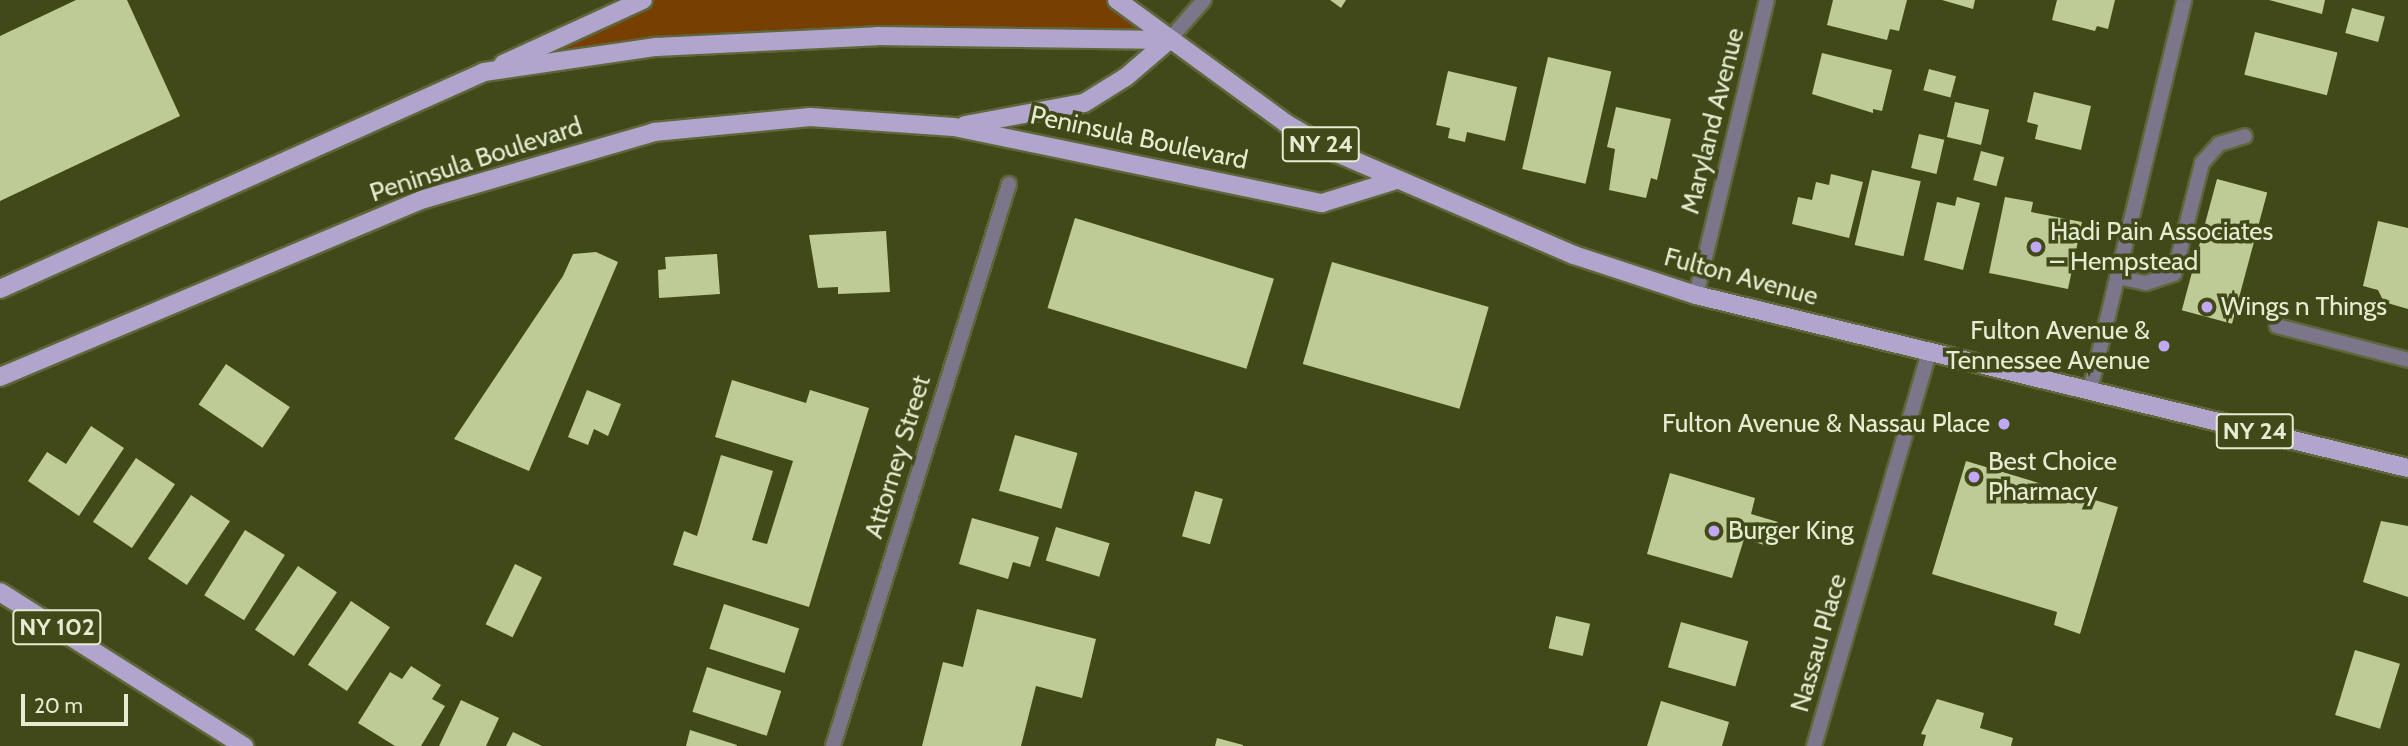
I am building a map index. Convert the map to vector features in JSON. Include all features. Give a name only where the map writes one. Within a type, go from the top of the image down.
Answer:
[{"type":"main road","points":[[0,289],[643,0]]},
{"type":"main road","name":"Fulton Avenue","points":[[1117,0],[1287,124],[1393,181],[1551,246],[1696,295],[2408,468]]},
{"type":"main road","points":[[484,72],[656,47],[877,36],[1169,40]]},
{"type":"main road","name":"Peninsula Boulevard","points":[[954,127],[1084,103],[1126,77],[1169,40]]},
{"type":"main road","name":"Peninsula Boulevard","points":[[0,377],[424,199],[654,132],[810,117],[954,127],[1322,203],[1393,181]]},
{"type":"main road","name":"NY 102","points":[[0,592],[244,746]]},
{"type":"street","points":[[1169,40],[1204,0]]},
{"type":"street","name":"Maryland Avenue","points":[[1696,295],[1767,0]]},
{"type":"street","points":[[2090,390],[2184,0]]},
{"type":"street","points":[[2117,277],[2146,283],[2174,274],[2203,163],[2219,144],[2245,136]]},
{"type":"street","name":"Attorney Street","points":[[833,746],[1009,184]]},
{"type":"street","points":[[2277,326],[2408,360]]},
{"type":"street","name":"Nassau Place","points":[[1814,746],[1929,352]]},
{"type":"shaded area","points":[[648,0],[1117,0],[1169,40],[908,33],[503,67]]},
{"type":"building","points":[[76,0],[127,0],[180,116],[0,201],[0,36]]},
{"type":"building","points":[[1330,0],[1346,0],[1341,8]]},
{"type":"building","points":[[1833,0],[1907,0],[1899,31],[1890,29],[1887,40],[1827,25]]},
{"type":"building","points":[[1942,0],[1975,0],[1973,9]]},
{"type":"building","points":[[2057,0],[2115,0],[2108,29],[2097,26],[2095,31],[2052,20]]},
{"type":"building","points":[[2269,0],[2325,0],[2322,14]]},
{"type":"building","points":[[2352,8],[2385,17],[2378,42],[2345,33]]},
{"type":"building","points":[[2255,32],[2337,53],[2327,95],[2244,75]]},
{"type":"building","points":[[1822,53],[1892,70],[1882,111],[1873,109],[1873,113],[1812,94]]},
{"type":"building","points":[[1548,57],[1611,72],[1585,184],[1522,169]]},
{"type":"building","points":[[1929,69],[1956,76],[1950,97],[1923,90]]},
{"type":"building","points":[[1448,71],[1517,87],[1505,141],[1467,132],[1465,142],[1448,138],[1450,128],[1436,125]]},
{"type":"building","points":[[2034,92],[2091,106],[2081,150],[2035,139],[2038,125],[2027,122]]},
{"type":"building","points":[[1955,102],[1989,110],[1981,145],[1947,137]]},
{"type":"building","points":[[1616,107],[1671,119],[1657,180],[1651,178],[1646,198],[1609,190],[1615,149],[1607,147]]},
{"type":"building","points":[[1919,134],[1944,140],[1936,174],[1911,168]]},
{"type":"building","points":[[1981,151],[2004,157],[1996,186],[1973,180]]},
{"type":"building","points":[[1872,170],[1921,181],[1903,256],[1855,245]]},
{"type":"building","points":[[1831,174],[1863,182],[1849,238],[1792,224],[1798,197],[1812,200],[1816,182],[1829,185]]},
{"type":"building","points":[[2217,179],[2267,192],[2232,324],[2182,310]]},
{"type":"building","points":[[1957,197],[1980,203],[1963,270],[1924,260],[1937,202],[1955,206]]},
{"type":"building","name":"Hadi Pain Associates – Hempstead","points":[[2005,197],[2033,202],[2031,212],[2082,222],[2068,289],[1989,273]]},
{"type":"building","points":[[1075,218],[1274,279],[1246,369],[1048,308]]},
{"type":"building","points":[[2378,221],[2408,228],[2408,309],[2384,302],[2378,290],[2363,286]]},
{"type":"building","points":[[886,231],[890,292],[838,294],[838,287],[818,288],[809,235]]},
{"type":"building","points":[[596,252],[618,262],[529,471],[454,439],[563,276],[573,254]]},
{"type":"building","points":[[717,254],[720,294],[659,298],[658,270],[666,269],[665,257]]},
{"type":"building","points":[[1332,262],[1489,307],[1459,409],[1303,364]]},
{"type":"building","points":[[226,364],[290,407],[262,448],[199,405]]},
{"type":"building","points":[[732,380],[806,403],[810,390],[869,408],[809,607],[673,565],[684,531],[697,536],[721,455],[773,471],[752,540],[767,544],[793,461],[715,437]]},
{"type":"building","points":[[587,390],[621,404],[608,436],[594,429],[588,445],[568,437]]},
{"type":"building","points":[[91,426],[124,448],[79,516],[28,481],[47,452],[66,464]]},
{"type":"building","points":[[1015,435],[1077,453],[1061,509],[999,491]]},
{"type":"building","points":[[136,458],[175,484],[132,548],[93,522]]},
{"type":"building","points":[[1966,461],[2118,507],[2080,634],[2054,625],[2057,612],[1932,574]]},
{"type":"building","name":"Burger King","points":[[1670,473],[1755,498],[1751,514],[1778,522],[1771,547],[1744,539],[1732,578],[1647,554]]},
{"type":"building","points":[[1195,491],[1223,499],[1210,544],[1182,536]]},
{"type":"building","points":[[191,495],[230,521],[187,585],[148,559]]},
{"type":"building","points":[[972,518],[1039,537],[1030,567],[1013,562],[1008,579],[959,564]]},
{"type":"building","points":[[2381,521],[2408,526],[2408,597],[2363,582]]},
{"type":"building","points":[[1056,527],[1110,543],[1099,577],[1046,560]]},
{"type":"building","points":[[245,530],[285,555],[244,620],[204,595]]},
{"type":"building","points":[[515,564],[542,577],[513,637],[486,624]]},
{"type":"building","points":[[298,566],[337,592],[294,656],[255,630]]},
{"type":"building","points":[[351,601],[390,627],[347,691],[308,665]]},
{"type":"building","points":[[724,604],[799,628],[785,673],[709,649]]},
{"type":"building","points":[[977,609],[1096,639],[1082,698],[1036,686],[1021,746],[922,746],[943,662],[963,667]]},
{"type":"building","points":[[1556,616],[1590,624],[1583,656],[1549,648]]},
{"type":"building","points":[[1681,622],[1748,641],[1735,686],[1668,667]]},
{"type":"building","points":[[2355,650],[2400,664],[2380,729],[2335,715]]},
{"type":"building","points":[[411,666],[441,685],[432,699],[445,706],[421,746],[395,746],[358,723],[390,672],[402,679]]},
{"type":"building","points":[[707,667],[781,691],[767,736],[692,712]]},
{"type":"building","points":[[1937,699],[1984,713],[1980,728],[2013,738],[2011,746],[1923,746],[1926,735],[1921,734]]},
{"type":"building","points":[[461,700],[499,718],[486,746],[439,746]]},
{"type":"building","points":[[1661,701],[1729,722],[1722,746],[1647,746]]},
{"type":"building","points":[[690,730],[737,745],[737,746],[686,746]]},
{"type":"building","points":[[513,732],[542,746],[506,746]]},
{"type":"building","points":[[1217,738],[1243,745],[1243,746],[1215,746]]},
{"type":"place","name":"Hadi Pain Associates – Hempstead","points":[[2036,247]]},
{"type":"place","name":"Wings n Things","points":[[2207,307]]},
{"type":"place","name":"Fulton Avenue & Tennessee Avenue","points":[[2164,346]]},
{"type":"place","name":"Fulton Avenue & Nassau Place","points":[[2004,424]]},
{"type":"place","name":"Best Choice Pharmacy","points":[[1974,477]]},
{"type":"place","name":"Burger King","points":[[1714,531]]}]
